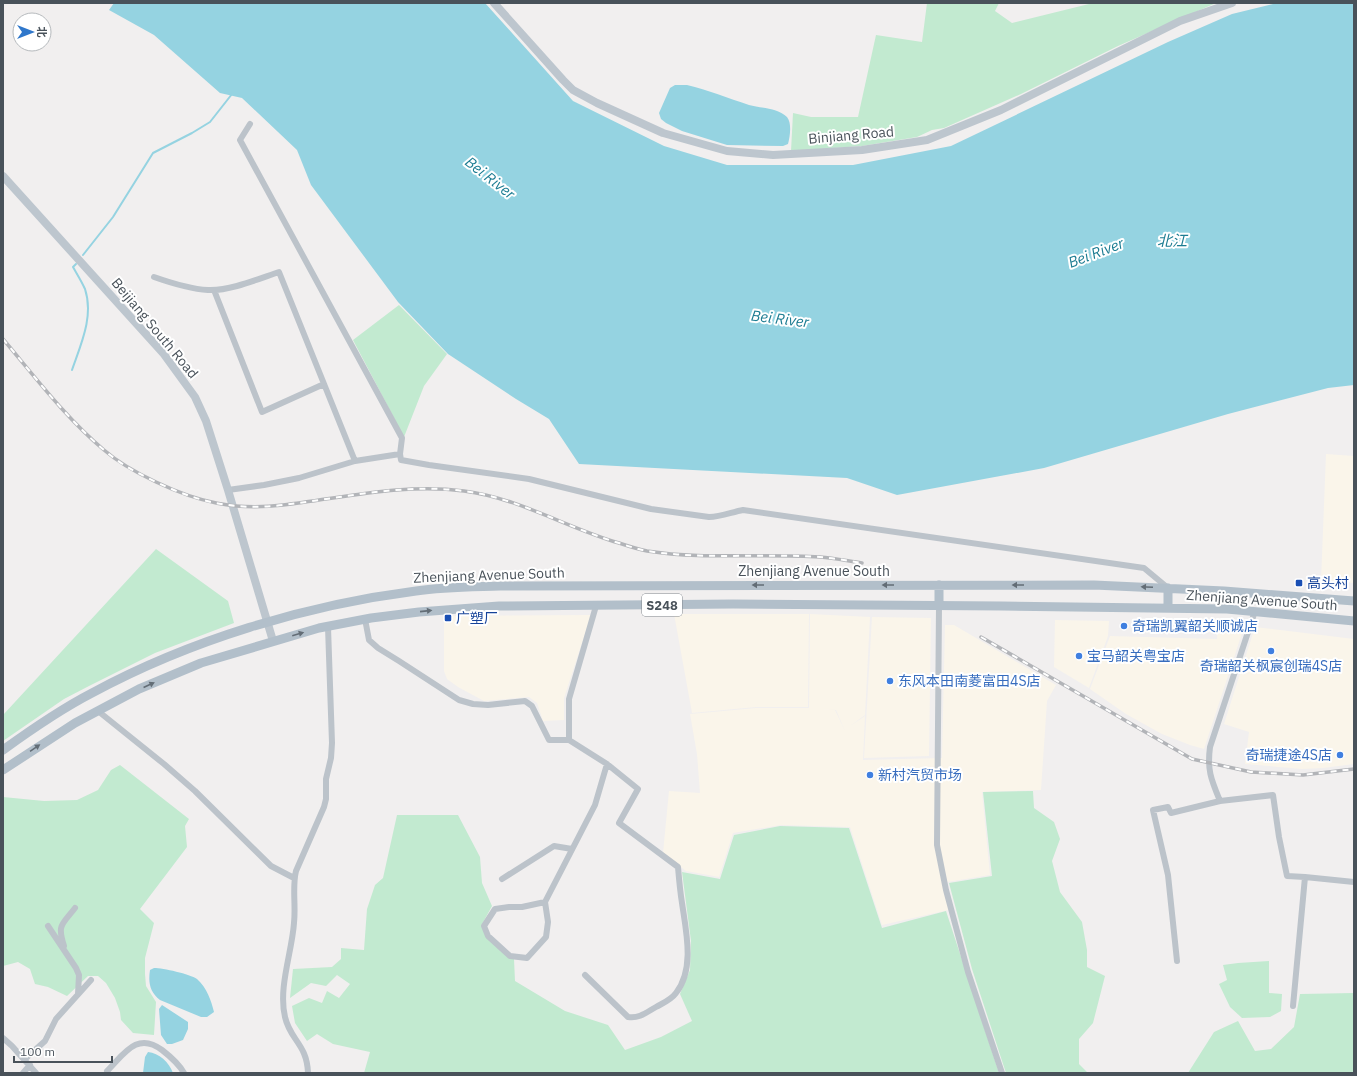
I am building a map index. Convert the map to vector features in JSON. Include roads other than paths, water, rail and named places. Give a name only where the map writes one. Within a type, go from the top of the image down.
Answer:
[{"type":"main road","name":"Zhenjiang Avenue South","points":[[3,750],[68,706],[159,660],[192,647],[297,614],[367,598],[418,590],[467,587],[580,585],[1094,585],[1224,590],[1354,601]]},
{"type":"main road","points":[[939,585],[939,606]]},
{"type":"main road","name":"Zhenjiang Avenue South","points":[[1168,588],[1168,608]]},
{"type":"main road","name":"Zhenjiang Avenue South","points":[[3,770],[45,742],[98,711],[139,689],[201,663],[273,641],[328,627],[365,620],[440,610],[499,606],[733,604],[1168,608],[1227,609],[1354,621]]},
{"type":"street","name":"Binjiang Road","points":[[494,3],[573,90],[597,103],[670,135],[727,151],[773,155],[862,150],[927,140],[1002,110],[1180,21],[1232,3]]},
{"type":"street","points":[[250,124],[240,140],[402,438],[400,454],[401,460],[530,479],[651,509],[709,517],[718,517],[743,510],[1144,568],[1168,588]]},
{"type":"street","name":"Beijiang South Road","points":[[3,176],[158,348],[195,397],[206,421],[273,641]]},
{"type":"street","points":[[154,277],[179,286],[214,290],[230,288],[279,272],[355,461]]},
{"type":"street","points":[[214,290],[262,412],[324,384]]},
{"type":"street","points":[[228,490],[299,478],[355,461],[400,454]]},
{"type":"street","points":[[570,740],[569,699],[596,606]]},
{"type":"street","points":[[939,606],[937,845],[946,890],[968,972],[1002,1073]]},
{"type":"street","points":[[1220,800],[1210,777],[1208,762],[1210,747],[1255,611]]},
{"type":"street","points":[[365,620],[369,640],[378,648],[399,660],[459,700],[473,704],[488,705],[525,701],[532,706],[549,740],[570,740],[607,764],[638,789],[619,823],[678,867],[687,937],[686,968],[683,981],[677,993],[672,998],[639,1017],[633,1018],[628,1017],[585,974]]},
{"type":"street","points":[[308,1073],[305,1053],[288,1026],[285,1017],[284,984],[292,946],[294,922],[294,878],[296,870],[326,803],[326,779],[331,758],[332,743],[328,627]]},
{"type":"street","points":[[98,711],[195,791],[271,866],[294,878]]},
{"type":"street","points":[[545,902],[522,907],[508,907],[495,910],[484,926],[488,936],[510,956],[526,958],[546,937],[548,922],[545,902],[595,805],[607,764]]},
{"type":"street","points":[[1177,961],[1168,875],[1153,810],[1168,807],[1171,813],[1220,800],[1273,795],[1279,837],[1287,876],[1354,882]]},
{"type":"street","points":[[502,879],[554,846],[572,849]]},
{"type":"street","points":[[1293,1006],[1305,877]]},
{"type":"street","points":[[66,953],[60,934],[60,928],[75,908]]},
{"type":"street","points":[[48,926],[76,968],[78,975],[78,994]]},
{"type":"street","points":[[25,1059],[45,1041],[56,1019],[91,980]]},
{"type":"street","points":[[3,1038],[25,1059],[36,1073]]},
{"type":"street","points":[[106,1071],[133,1046],[147,1042],[155,1045],[168,1055],[184,1073]]},
{"type":"street","points":[[23,1073],[30,1065]]},
{"type":"water","name":"北江","points":[[114,3],[485,3],[573,101],[664,146],[727,165],[853,165],[951,146],[1168,42],[1232,14],[1277,3],[1354,3],[1354,385],[1328,388],[1228,414],[1044,468],[897,495],[847,478],[579,464],[549,419],[448,354],[398,302],[311,185],[297,150],[242,98],[220,93],[154,35],[109,10]]},
{"type":"water","points":[[675,85],[695,87],[749,105],[774,110],[783,114],[787,117],[790,123],[788,144],[783,146],[727,145],[682,131],[666,123],[661,119],[659,113],[670,88]]},
{"type":"water","points":[[154,968],[189,975],[197,979],[208,994],[214,1012],[207,1017],[201,1017],[160,1000],[150,987],[150,970]]},
{"type":"water","points":[[162,1005],[188,1022],[188,1029],[183,1040],[172,1044],[167,1044],[161,1035],[159,1009]]},
{"type":"water","points":[[148,1052],[156,1054],[163,1059],[169,1065],[173,1073],[143,1073],[145,1057]]},
{"type":"waterway","points":[[83,255],[113,217],[153,153],[210,122],[232,94]]},
{"type":"waterway","points":[[72,370],[85,330],[88,309],[85,289],[73,267],[76,264]]},
{"type":"railway","points":[[3,339],[64,411],[90,438],[116,460],[149,479],[202,500],[233,506],[265,507],[396,490],[441,489],[464,491],[504,500],[600,537],[647,551],[668,554],[711,556],[820,557],[862,563]]},
{"type":"railway","points":[[981,637],[1192,759],[1251,772],[1303,775],[1354,769]]},
{"type":"place","name":"高头村","points":[[1299,583]]},
{"type":"place","name":"广塑厂","points":[[448,618]]},
{"type":"place","name":"奇瑞凯翼韶关顺诚店","points":[[1124,626]]},
{"type":"place","name":"奇瑞韶关枫宸创瑞4S店","points":[[1271,651]]},
{"type":"place","name":"宝马韶关粤宝店","points":[[1079,656]]},
{"type":"place","name":"东风本田南菱富田4S店","points":[[890,681]]},
{"type":"place","name":"奇瑞捷途4S店","points":[[1340,755]]},
{"type":"place","name":"新村汽贸市场","points":[[870,775]]},
{"type":"water label","name":"Bei River","points":[[490,178]]},
{"type":"water label","name":"Bei River","points":[[1096,253]]},
{"type":"water label","name":"Bei River","points":[[780,319]]}]
